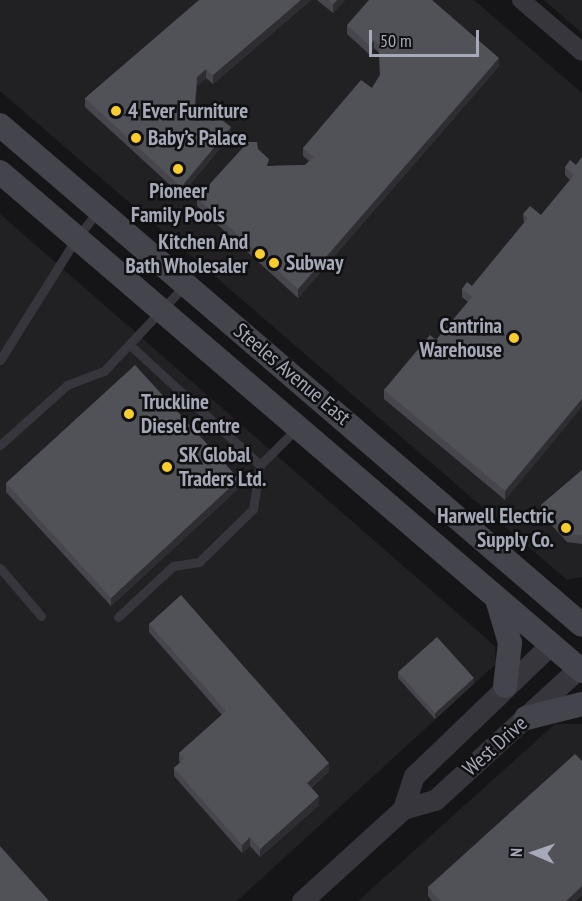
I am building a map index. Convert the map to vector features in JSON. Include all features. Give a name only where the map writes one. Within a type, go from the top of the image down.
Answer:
[{"type":"main road","name":"Steeles Avenue East","points":[[0,125],[98,212],[580,621]]},
{"type":"main road","name":"Steeles Avenue East","points":[[0,172],[497,599],[581,668]]},
{"type":"main road","points":[[497,599],[510,643],[505,686]]},
{"type":"main road","points":[[551,644],[580,621]]},
{"type":"main road","points":[[526,718],[582,704]]},
{"type":"street","points":[[521,0],[582,52]]},
{"type":"street","name":"West Drive","points":[[403,809],[414,776],[551,644]]},
{"type":"street","name":"West Drive","points":[[302,901],[403,809],[435,800],[581,668]]},
{"type":"lane","points":[[0,360],[76,239],[98,212]]},
{"type":"lane","points":[[0,445],[67,385],[104,371],[162,312],[185,284]]},
{"type":"lane","points":[[130,345],[260,465]]},
{"type":"lane","points":[[118,617],[173,566],[200,562],[253,509],[260,465],[297,428]]},
{"type":"lane","points":[[0,568],[41,616]]},
{"type":"shaded area","points":[[0,0],[474,0],[582,93],[582,577],[567,580],[0,91]]},
{"type":"shaded area","points":[[544,0],[582,0],[582,33]]},
{"type":"shaded area","points":[[0,214],[495,646],[496,664],[237,901],[0,901]]},
{"type":"shaded area","points":[[555,724],[582,724],[582,901],[358,901]]},
{"type":"building","points":[[199,0],[301,0],[213,75],[206,69],[197,77],[194,109],[202,115],[209,110],[231,127],[181,187],[85,98]]},
{"type":"building","points":[[369,0],[432,0],[499,58],[298,289],[197,198],[248,142],[257,142],[258,149],[269,159],[267,166],[305,165],[314,157],[303,148],[361,80],[372,88],[380,75],[379,44],[374,40],[370,46],[347,25]]},
{"type":"building","name":"Cantrina Warehouse","points":[[582,157],[582,399],[505,491],[384,390],[430,335],[436,340],[472,297],[462,289],[467,282],[472,286],[528,218],[523,214],[530,206],[541,215],[574,175],[565,167],[570,160],[576,165]]},
{"type":"building","points":[[135,365],[239,479],[111,598],[6,483]]},
{"type":"building","points":[[582,470],[582,535],[567,534],[541,505]]},
{"type":"building","points":[[181,595],[329,763],[307,783],[319,796],[260,849],[250,837],[242,845],[174,768],[184,759],[179,753],[226,711],[149,624]]},
{"type":"building","points":[[437,637],[474,678],[435,713],[398,672]]},
{"type":"building","points":[[575,754],[582,761],[582,886],[566,901],[440,901],[428,887]]},
{"type":"building","points":[[0,846],[49,901],[0,901]]},
{"type":"place","name":"4 Ever Furniture","points":[[116,111]]},
{"type":"place","name":"Baby’s Palace","points":[[136,138]]},
{"type":"place","name":"Pioneer Family Pools","points":[[178,169]]},
{"type":"place","name":"Kitchen And Bath Wholesaler","points":[[260,254]]},
{"type":"place","name":"Subway","points":[[274,263]]},
{"type":"place","name":"Cantrina Warehouse","points":[[514,338]]},
{"type":"place","name":"Truckline Diesel Centre","points":[[129,414]]},
{"type":"place","name":"SK Global Traders Ltd.","points":[[167,467]]},
{"type":"place","name":"Harwell Electric Supply Co.","points":[[566,528]]}]
